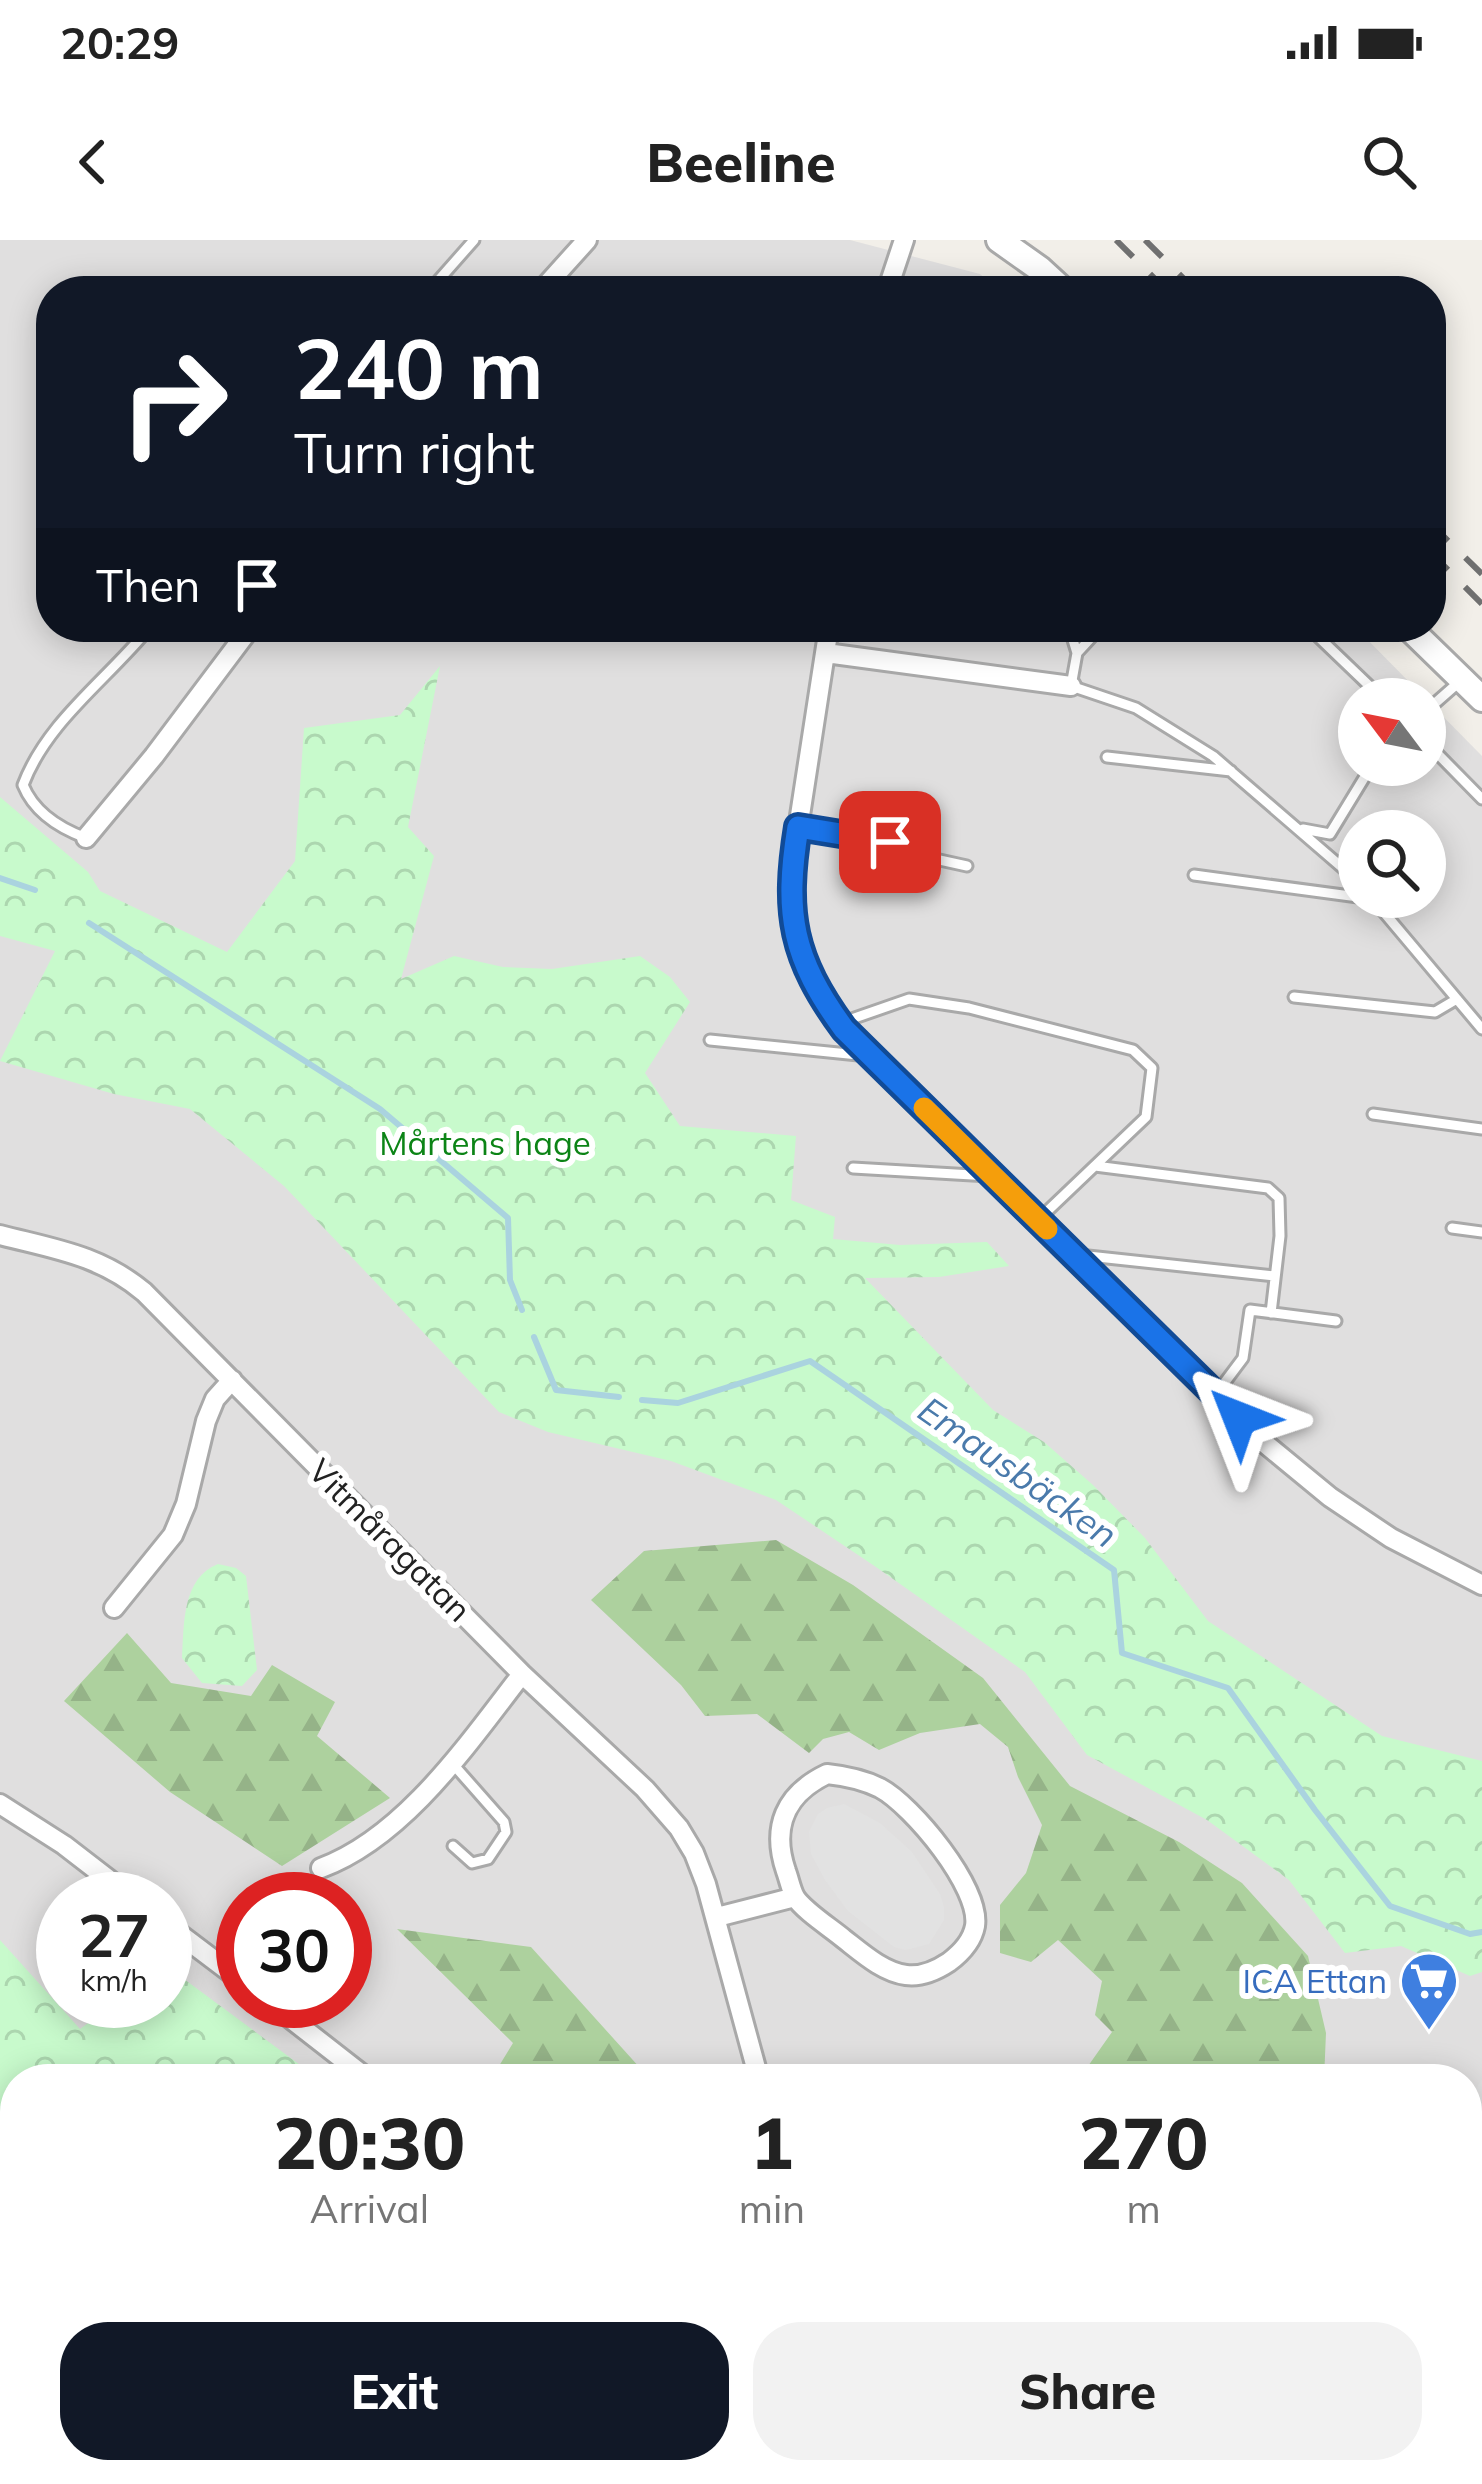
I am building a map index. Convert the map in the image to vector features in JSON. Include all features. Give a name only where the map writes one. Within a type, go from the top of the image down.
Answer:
[{"type":"street","points":[[555,276],[587,240]]},
{"type":"street","points":[[892,276],[904,240]]},
{"type":"street","points":[[999,240],[1048,276]]},
{"type":"street","points":[[86,838],[240,642]]},
{"type":"street","points":[[828,642],[792,888],[796,940],[818,993],[873,1057],[1262,1441],[1330,1497],[1391,1538],[1482,1585]]},
{"type":"street","points":[[1423,642],[1482,700]]},
{"type":"street","points":[[826,652],[1070,686]]},
{"type":"street","name":"Vitmåragatan","points":[[0,1234],[99,1261],[126,1277],[522,1674],[645,1789],[680,1828],[694,1853],[717,1917],[755,2064]]},
{"type":"street","points":[[114,1608],[173,1535],[186,1504],[206,1421],[215,1399],[232,1380]]},
{"type":"street","points":[[321,1868],[356,1851],[393,1824],[522,1674]]},
{"type":"street","points":[[827,1774],[854,1777],[884,1790],[922,1826],[958,1871],[976,1922],[960,1954],[940,1968],[903,1975],[859,1951],[795,1898],[779,1832],[785,1814],[810,1782],[827,1774]]},
{"type":"street","points":[[0,1804],[99,1872]]},
{"type":"street","points":[[717,1917],[795,1898]]},
{"type":"street","points":[[192,1943],[216,1962]]},
{"type":"street","points":[[303,2028],[349,2064]]},
{"type":"lane","points":[[442,276],[474,240]]},
{"type":"lane","points":[[86,838],[49,818],[29,801],[23,785],[52,735],[136,642]]},
{"type":"lane","points":[[1074,642],[1077,653],[1070,686],[1136,707],[1214,756],[1338,864]]},
{"type":"lane","points":[[1077,653],[1087,642]]},
{"type":"lane","points":[[1324,642],[1361,678]]},
{"type":"lane","points":[[1446,694],[1462,680]]},
{"type":"lane","points":[[1107,757],[1231,771]]},
{"type":"lane","points":[[1446,762],[1482,799]]},
{"type":"lane","points":[[1298,828],[1330,834],[1359,786]]},
{"type":"lane","points":[[798,827],[890,842],[926,857],[967,866]]},
{"type":"lane","points":[[1194,875],[1338,894]]},
{"type":"lane","points":[[1389,918],[1482,1029]]},
{"type":"lane","points":[[1294,997],[1435,1012],[1456,999]]},
{"type":"lane","points":[[840,1023],[909,999],[969,1008],[1133,1050],[1152,1068],[1146,1117],[1038,1220]]},
{"type":"lane","points":[[710,1040],[873,1057]]},
{"type":"lane","points":[[1373,1114],[1482,1129]]},
{"type":"lane","points":[[1095,1166],[1268,1188],[1279,1198],[1280,1235],[1271,1313]]},
{"type":"lane","points":[[853,1168],[994,1177]]},
{"type":"lane","points":[[1452,1228],[1482,1232]]},
{"type":"lane","points":[[1074,1255],[1275,1276]]},
{"type":"lane","points":[[1216,1394],[1244,1358],[1250,1310],[1336,1321]]},
{"type":"lane","points":[[451,1762],[504,1822],[506,1832],[488,1858],[472,1863],[453,1846]]},
{"type":"shaded area","points":[[0,240],[850,240],[982,276],[36,276],[36,642],[1370,642],[1405,678],[1338,678],[1338,786],[1446,786],[1446,719],[1482,756],[1482,2064],[0,2064]]},
{"type":"shaded area","points":[[844,1804],[880,1823],[912,1852],[940,1894],[944,1920],[929,1944],[906,1950],[894,1947],[848,1911],[825,1880],[811,1854],[809,1832],[818,1814]]},
{"type":"green space","name":"Mårtens hage","points":[[440,666],[408,827],[434,856],[401,979],[454,956],[503,967],[552,969],[640,956],[670,977],[690,1002],[645,1073],[680,1126],[796,1136],[791,1200],[835,1217],[833,1239],[900,1245],[987,1242],[1009,1266],[939,1277],[865,1278],[993,1410],[1044,1442],[1093,1485],[1145,1538],[1208,1621],[1382,1736],[1482,1761],[1482,1972],[1470,1976],[1401,1946],[1345,1953],[1289,1880],[1207,1820],[1087,1755],[1025,1672],[776,1500],[671,1461],[548,1432],[499,1412],[284,1186],[190,1109],[114,1094],[0,1061],[55,951],[0,936],[0,797],[88,872],[100,891],[227,952],[295,861],[304,728],[400,715]]},
{"type":"green space","points":[[776,1540],[853,1585],[983,1678],[1070,1786],[1179,1842],[1242,1883],[1308,1956],[1326,2033],[1325,2064],[1090,2064],[1112,2032],[1095,2015],[1102,1981],[1058,1940],[1031,1962],[1000,1953],[1000,1905],[1026,1873],[1042,1825],[1008,1747],[980,1724],[920,1733],[879,1750],[849,1732],[823,1739],[809,1753],[757,1714],[705,1716],[681,1685],[591,1600],[644,1551]]},
{"type":"green space","points":[[218,1564],[246,1576],[257,1670],[242,1686],[202,1683],[182,1658],[191,1591]]},
{"type":"green space","points":[[127,1633],[171,1683],[251,1696],[272,1665],[335,1702],[317,1736],[390,1798],[282,1866],[170,1792],[64,1701]]},
{"type":"green space","points":[[397,1929],[531,1947],[636,2064],[500,2064],[513,2043]]},
{"type":"green space","points":[[0,1940],[36,1980],[36,2028],[192,2028],[192,1985],[216,2003],[216,2028],[250,2028],[299,2064],[0,2064]]},
{"type":"waterway","name":"Emausbäcken","points":[[0,878],[35,890]]},
{"type":"waterway","name":"Emausbäcken","points":[[89,923],[380,1109],[508,1218],[510,1280],[522,1310]]},
{"type":"waterway","name":"Emausbäcken","points":[[534,1337],[556,1390],[619,1397]]},
{"type":"waterway","name":"Emausbäcken","points":[[642,1400],[678,1403],[810,1361],[1114,1570],[1122,1653],[1228,1688],[1390,1906],[1470,1934],[1482,1932]]},
{"type":"railway","points":[[1116,240],[1152,276]]},
{"type":"railway","points":[[1145,240],[1181,276]]},
{"type":"railway","points":[[1446,539],[1482,574]]},
{"type":"railway","points":[[1446,568],[1482,604]]},
{"type":"slow traffic","points":[[924,1108],[1047,1229]]},
{"type":"place","name":"ICA Ettan","points":[[1429,2032]]},
{"type":"route","points":[[890,842],[798,827],[793,917],[796,940],[818,993],[844,1029],[1239,1418]]}]
